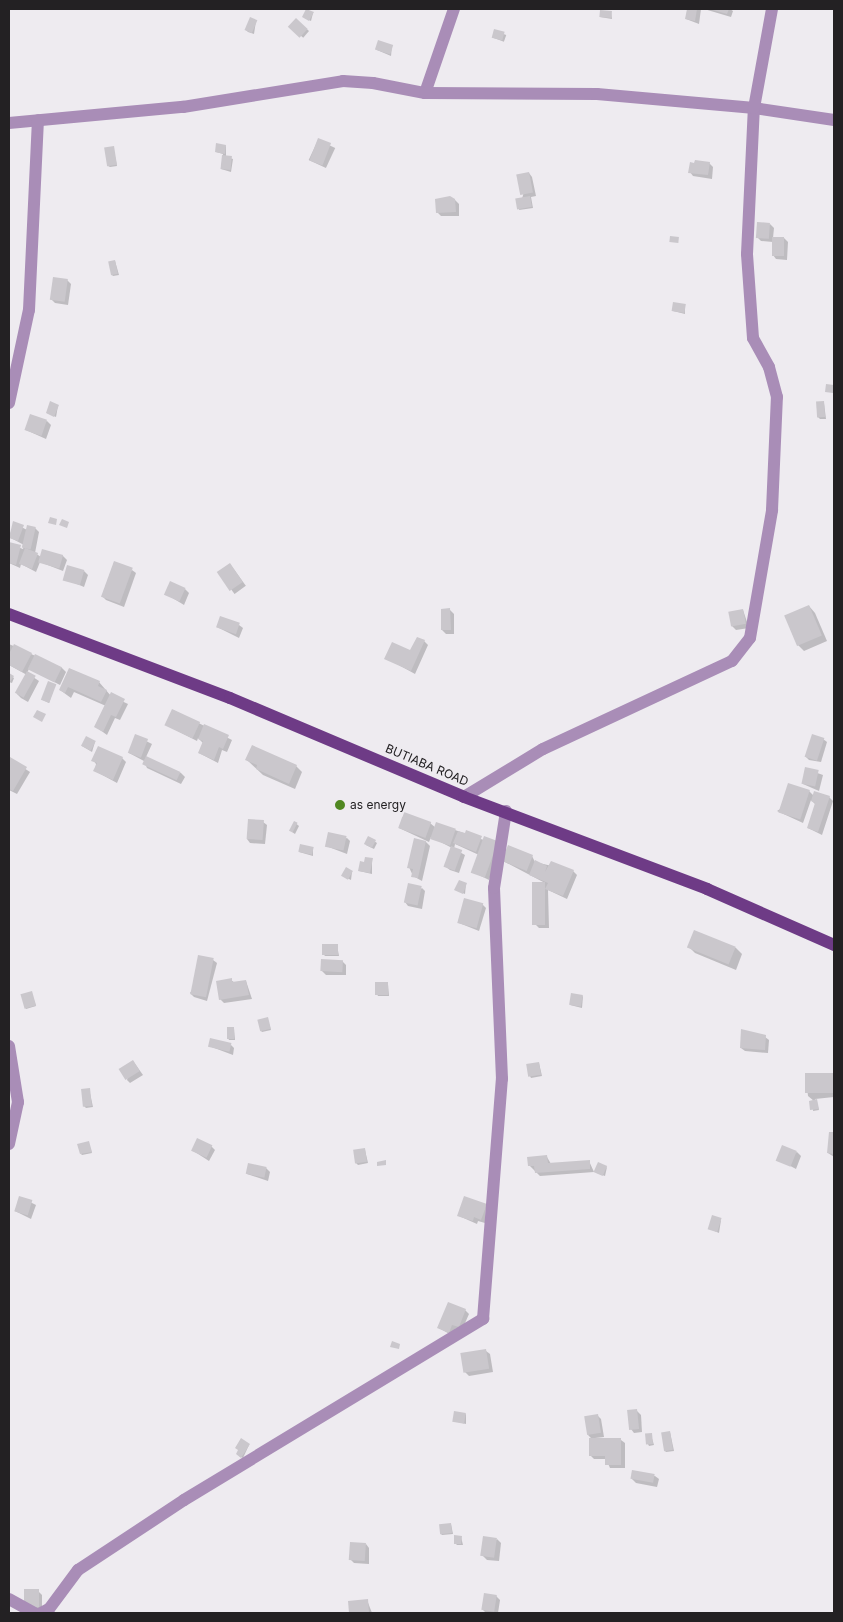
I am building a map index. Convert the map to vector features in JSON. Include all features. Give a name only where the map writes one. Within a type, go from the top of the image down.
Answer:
[{"type":"main road","name":"BUTIABA ROAD","points":[[9,614],[239,702],[464,796],[707,889],[834,945]]},
{"type":"street","points":[[425,93],[454,9]]},
{"type":"street","points":[[464,796],[543,749],[732,661],[750,638],[772,510],[778,398],[750,322],[747,254],[754,108],[772,9]]},
{"type":"street","points":[[9,123],[183,107],[343,81],[373,83],[425,93],[597,94],[754,108],[834,120]]},
{"type":"street","points":[[9,403],[29,310],[38,120]]},
{"type":"street","points":[[41,1613],[49,1609],[78,1570],[184,1500],[483,1319],[502,1078],[494,888],[506,811]]},
{"type":"street","points":[[9,1046],[18,1102],[9,1144]]},
{"type":"street","points":[[9,1599],[34,1613]]},
{"type":"building","points":[[306,9],[314,12],[309,21],[302,17]]},
{"type":"building","points":[[687,9],[697,9],[695,21],[685,19]]},
{"type":"building","points":[[709,9],[729,9],[727,14]]},
{"type":"building","points":[[600,10],[612,11],[611,18],[599,17]]},
{"type":"building","points":[[250,17],[257,20],[252,33],[245,30]]},
{"type":"building","points":[[296,18],[308,29],[300,38],[288,27]]},
{"type":"building","points":[[494,29],[505,32],[502,41],[492,38]]},
{"type":"building","points":[[378,40],[393,45],[390,54],[375,50]]},
{"type":"building","points":[[318,138],[331,143],[322,165],[309,160]]},
{"type":"building","points":[[216,143],[226,145],[225,154],[215,152]]},
{"type":"building","points":[[114,146],[117,165],[107,166],[104,148]]},
{"type":"building","points":[[222,155],[232,156],[230,170],[221,169]]},
{"type":"building","points":[[695,160],[710,162],[708,175],[688,173],[690,162],[694,163]]},
{"type":"building","points":[[529,172],[533,193],[520,195],[516,174]]},
{"type":"building","points":[[450,196],[455,199],[456,212],[436,213],[435,199]]},
{"type":"building","points":[[530,196],[532,207],[517,209],[515,199]]},
{"type":"building","points":[[757,222],[770,223],[769,239],[756,238]]},
{"type":"building","points":[[670,236],[679,237],[678,243],[669,242]]},
{"type":"building","points":[[772,237],[784,237],[784,256],[772,256]]},
{"type":"building","points":[[115,260],[118,274],[111,275],[108,261]]},
{"type":"building","points":[[53,277],[68,279],[65,302],[50,300]]},
{"type":"building","points":[[673,302],[686,304],[684,313],[672,311]]},
{"type":"building","points":[[826,384],[834,385],[833,393],[825,392]]},
{"type":"building","points":[[50,401],[59,405],[54,417],[46,413]]},
{"type":"building","points":[[824,401],[825,417],[817,418],[816,402]]},
{"type":"building","points":[[30,414],[47,420],[41,436],[24,430]]},
{"type":"building","points":[[50,517],[57,519],[56,525],[48,523]]},
{"type":"building","points":[[62,519],[69,522],[67,528],[59,525]]},
{"type":"building","points":[[13,521],[24,525],[18,541],[9,538]]},
{"type":"building","points":[[27,525],[36,527],[31,549],[22,547]]},
{"type":"building","points":[[9,542],[21,545],[16,565],[9,563]]},
{"type":"building","points":[[25,548],[38,553],[32,569],[19,564]]},
{"type":"building","points":[[42,549],[63,555],[59,569],[38,562]]},
{"type":"building","points":[[114,561],[133,568],[120,604],[101,597]]},
{"type":"building","points":[[230,563],[243,582],[230,591],[217,572]]},
{"type":"building","points":[[67,565],[84,570],[80,585],[63,580]]},
{"type":"building","points":[[170,581],[186,588],[179,602],[164,595]]},
{"type":"building","points":[[809,605],[822,635],[797,646],[784,616]]},
{"type":"building","points":[[450,608],[451,630],[441,630],[441,609]]},
{"type":"building","points":[[743,609],[746,624],[731,627],[728,612]]},
{"type":"building","points":[[220,616],[240,623],[236,634],[216,627]]},
{"type":"building","points":[[417,637],[425,640],[411,671],[384,659],[392,642],[410,650]]},
{"type":"building","points":[[14,644],[32,653],[22,672],[9,665],[9,654]]},
{"type":"building","points":[[35,654],[62,667],[55,682],[28,669]]},
{"type":"building","points":[[69,668],[100,681],[98,686],[107,690],[101,702],[68,687],[65,693],[59,690]]},
{"type":"building","points":[[27,671],[36,676],[24,698],[15,693]]},
{"type":"building","points":[[9,673],[14,676],[10,682],[9,682]]},
{"type":"building","points":[[48,681],[56,684],[49,703],[41,700]]},
{"type":"building","points":[[111,692],[125,699],[116,717],[111,715],[103,732],[94,727]]},
{"type":"building","points":[[172,709],[200,722],[192,738],[164,725]]},
{"type":"building","points":[[37,710],[46,714],[42,722],[33,717]]},
{"type":"building","points":[[204,724],[229,735],[223,749],[219,747],[214,760],[198,753],[203,741],[198,739]]},
{"type":"building","points":[[135,734],[148,739],[141,758],[128,753]]},
{"type":"building","points":[[812,734],[824,738],[817,761],[805,757]]},
{"type":"building","points":[[86,736],[96,741],[91,751],[81,746]]},
{"type":"building","points":[[252,745],[297,765],[289,784],[256,769],[257,765],[245,760]]},
{"type":"building","points":[[98,746],[123,757],[113,780],[93,771],[97,763],[91,761]]},
{"type":"building","points":[[146,756],[180,772],[177,780],[142,764]]},
{"type":"building","points":[[10,757],[27,767],[13,791],[9,789]]},
{"type":"building","points":[[805,767],[819,770],[815,787],[801,784]]},
{"type":"building","points":[[788,783],[810,790],[800,820],[778,812]]},
{"type":"building","points":[[814,791],[830,796],[818,832],[807,828],[815,803],[811,801]]},
{"type":"building","points":[[404,812],[431,822],[425,838],[398,828]]},
{"type":"building","points":[[248,819],[264,820],[263,840],[247,839]]},
{"type":"building","points":[[294,821],[298,823],[293,833],[289,831]]},
{"type":"building","points":[[436,822],[456,829],[450,846],[430,839]]},
{"type":"building","points":[[466,830],[482,836],[476,852],[453,843],[458,831],[465,833]]},
{"type":"building","points":[[328,832],[347,836],[343,851],[325,847]]},
{"type":"building","points":[[368,836],[376,840],[372,848],[364,844]]},
{"type":"building","points":[[484,836],[498,841],[485,878],[471,873]]},
{"type":"building","points":[[414,838],[426,841],[418,878],[411,877],[413,869],[407,868]]},
{"type":"building","points":[[300,844],[314,847],[312,855],[298,852]]},
{"type":"building","points":[[508,845],[533,855],[527,871],[502,861]]},
{"type":"building","points":[[451,846],[462,850],[455,871],[443,867]]},
{"type":"building","points":[[365,857],[373,858],[370,873],[358,871],[360,861],[364,862]]},
{"type":"building","points":[[535,860],[547,866],[545,872],[551,861],[574,870],[563,896],[545,889],[548,883],[529,875]]},
{"type":"building","points":[[346,867],[353,871],[348,880],[341,876]]},
{"type":"building","points":[[459,880],[467,883],[463,894],[454,890]]},
{"type":"building","points":[[532,882],[545,882],[545,925],[532,925]]},
{"type":"building","points":[[408,883],[422,886],[418,905],[404,903]]},
{"type":"building","points":[[464,898],[483,903],[477,928],[457,923]]},
{"type":"building","points":[[694,930],[736,947],[729,964],[687,948]]},
{"type":"building","points":[[322,944],[338,944],[338,955],[322,955]]},
{"type":"building","points":[[198,955],[214,958],[206,997],[190,994]]},
{"type":"building","points":[[321,959],[343,960],[342,972],[320,971]]},
{"type":"building","points":[[232,978],[232,982],[246,980],[249,995],[219,1000],[216,981]]},
{"type":"building","points":[[375,982],[388,982],[388,995],[375,995]]},
{"type":"building","points":[[32,991],[36,1005],[25,1009],[20,994]]},
{"type":"building","points":[[571,993],[583,995],[581,1007],[569,1005]]},
{"type":"building","points":[[268,1017],[271,1029],[260,1031],[257,1020]]},
{"type":"building","points":[[227,1027],[234,1027],[234,1039],[227,1039]]},
{"type":"building","points":[[741,1029],[766,1035],[765,1050],[740,1048]]},
{"type":"building","points":[[210,1038],[231,1043],[229,1052],[208,1047]]},
{"type":"building","points":[[133,1060],[140,1071],[125,1080],[119,1069]]},
{"type":"building","points":[[539,1062],[541,1075],[528,1077],[526,1064]]},
{"type":"building","points":[[805,1073],[834,1073],[834,1093],[805,1093]]},
{"type":"building","points":[[90,1088],[92,1106],[83,1107],[81,1089]]},
{"type":"building","points":[[817,1099],[819,1109],[810,1110],[809,1101]]},
{"type":"building","points":[[829,1132],[834,1132],[834,1154],[827,1153]]},
{"type":"building","points":[[197,1138],[212,1145],[206,1158],[191,1151]]},
{"type":"building","points":[[89,1141],[92,1152],[80,1154],[77,1144]]},
{"type":"building","points":[[782,1145],[797,1151],[790,1167],[776,1161]]},
{"type":"building","points":[[365,1148],[367,1162],[355,1164],[353,1150]]},
{"type":"building","points":[[547,1155],[548,1163],[590,1160],[590,1169],[535,1173],[534,1166],[528,1166],[527,1157]]},
{"type":"building","points":[[386,1160],[386,1165],[377,1166],[377,1162]]},
{"type":"building","points":[[598,1162],[607,1166],[603,1176],[594,1172]]},
{"type":"building","points":[[248,1163],[267,1167],[264,1178],[246,1174]]},
{"type":"building","points":[[19,1196],[32,1200],[28,1215],[14,1211]]},
{"type":"building","points":[[464,1196],[487,1204],[481,1220],[474,1217],[473,1221],[457,1216]]},
{"type":"building","points":[[712,1215],[722,1218],[717,1232],[708,1229]]},
{"type":"building","points":[[448,1302],[466,1309],[459,1327],[452,1325],[449,1333],[437,1328]]},
{"type":"building","points":[[392,1341],[400,1344],[399,1349],[390,1347]]},
{"type":"building","points":[[486,1349],[489,1369],[463,1373],[460,1353]]},
{"type":"building","points":[[637,1409],[639,1429],[629,1430],[627,1410]]},
{"type":"building","points":[[454,1411],[466,1413],[464,1424],[452,1422]]},
{"type":"building","points":[[598,1414],[601,1433],[587,1435],[584,1416]]},
{"type":"building","points":[[670,1431],[673,1450],[664,1451],[661,1432]]},
{"type":"building","points":[[652,1433],[653,1444],[646,1445],[645,1434]]},
{"type":"building","points":[[241,1438],[250,1444],[241,1458],[236,1454],[238,1450],[235,1448]]},
{"type":"building","points":[[589,1438],[621,1438],[621,1465],[605,1465],[605,1456],[589,1456]]},
{"type":"building","points":[[632,1470],[655,1474],[653,1483],[630,1479]]},
{"type":"building","points":[[451,1523],[452,1533],[440,1534],[439,1524]]},
{"type":"building","points":[[454,1535],[462,1536],[461,1544],[454,1544]]},
{"type":"building","points":[[483,1536],[497,1538],[494,1558],[480,1556]]},
{"type":"building","points":[[350,1542],[366,1543],[365,1561],[349,1560]]},
{"type":"building","points":[[24,1589],[39,1589],[39,1607],[24,1607]]},
{"type":"building","points":[[484,1593],[497,1595],[494,1612],[481,1610]]},
{"type":"building","points":[[368,1599],[369,1613],[349,1613],[348,1601]]},
{"type":"place","name":"as energy","points":[[340,805]]}]
